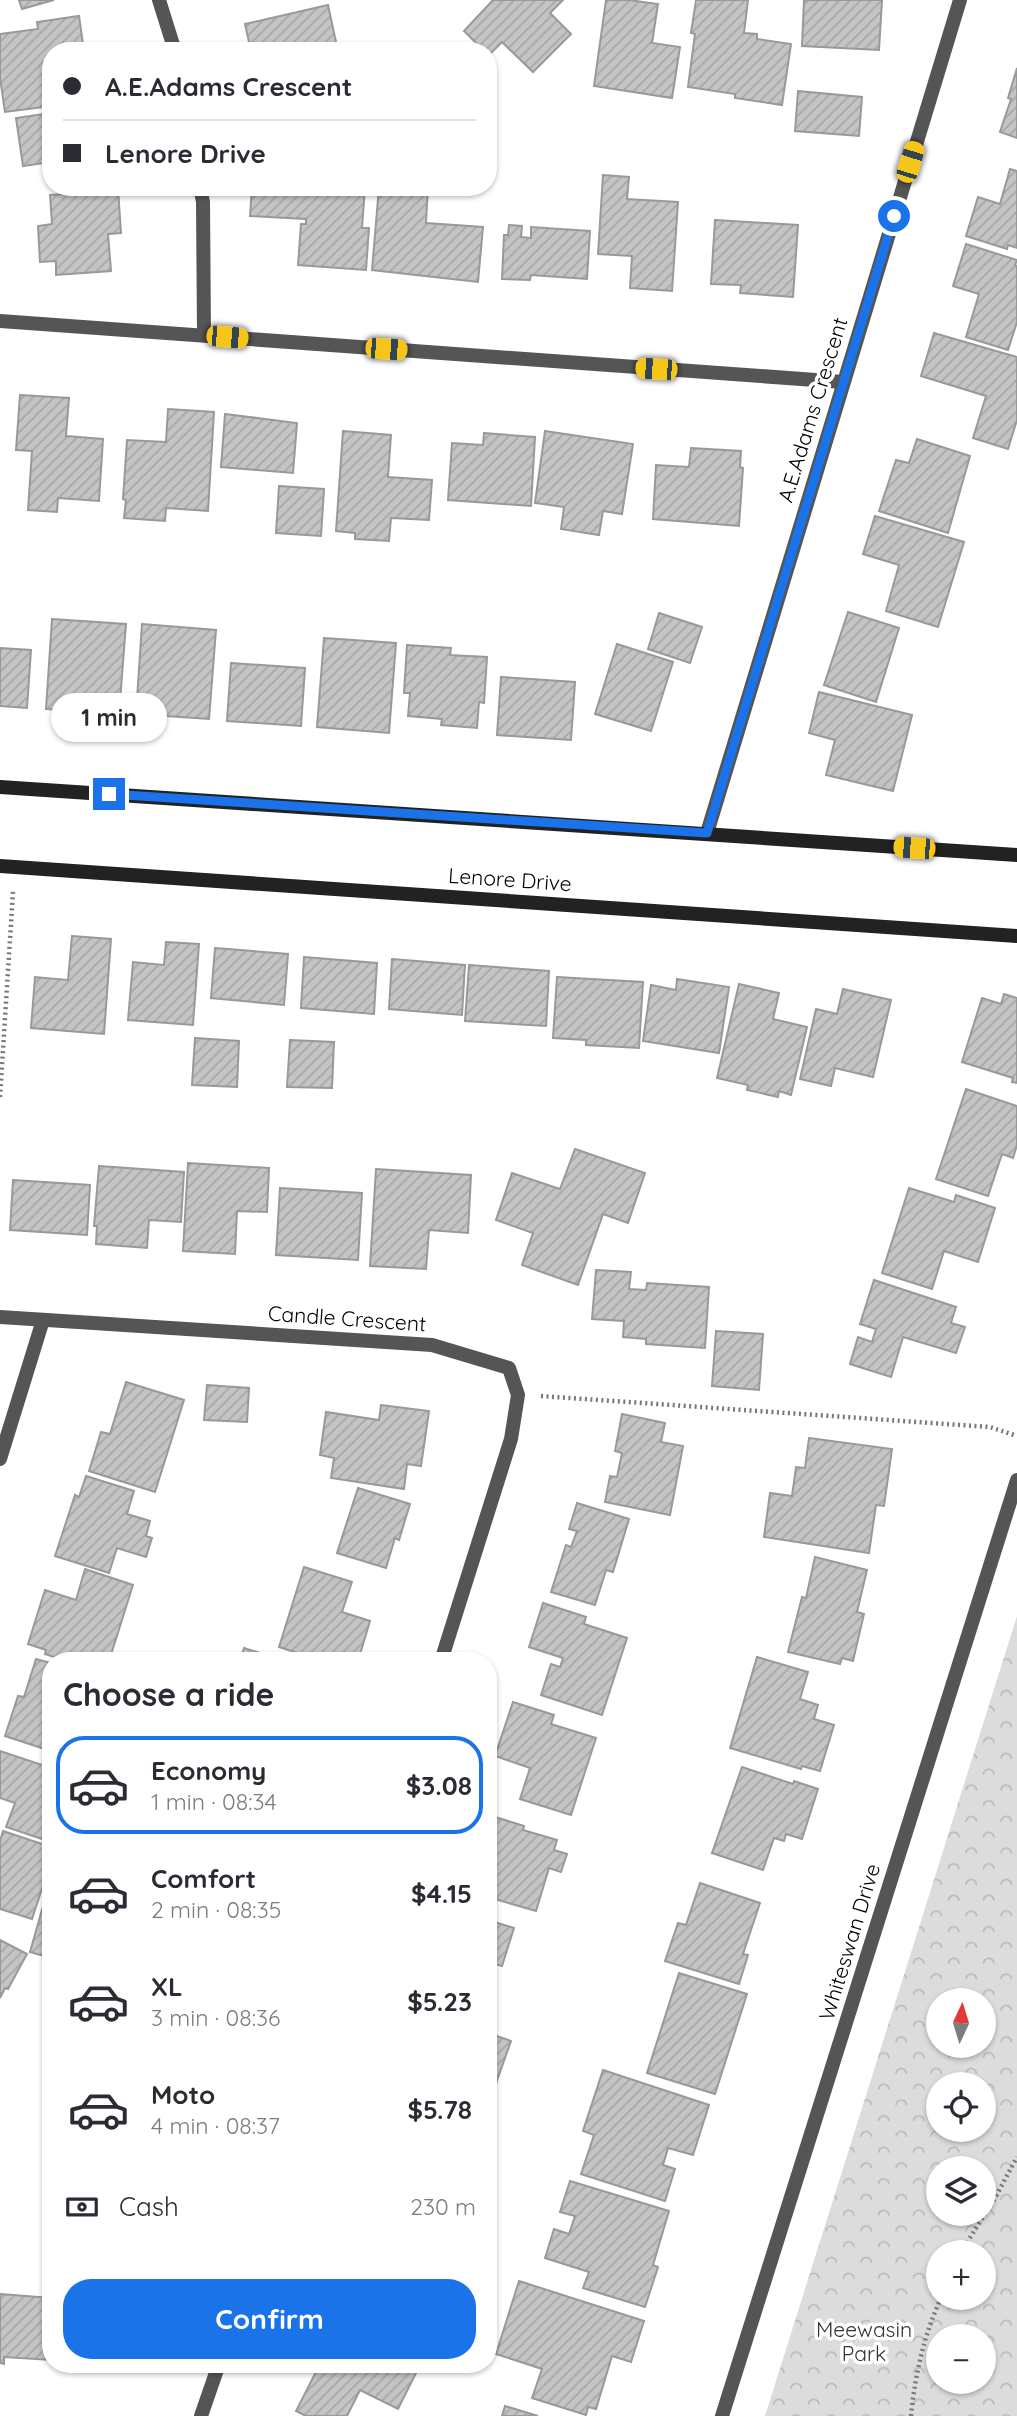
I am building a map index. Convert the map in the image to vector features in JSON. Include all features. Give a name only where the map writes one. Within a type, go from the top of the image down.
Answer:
[{"type":"main road","points":[[0,787],[1017,855]]},
{"type":"main road","name":"Lenore Drive","points":[[0,866],[1017,936]]},
{"type":"street","points":[[159,0],[172,42]]},
{"type":"street","name":"A.E.Adams Crescent","points":[[707,833],[960,0]]},
{"type":"street","points":[[202,196],[204,335]]},
{"type":"street","points":[[0,321],[843,383]]},
{"type":"street","name":"Candle Crescent","points":[[0,1317],[432,1345],[509,1368],[518,1395],[511,1438],[444,1652]]},
{"type":"street","points":[[0,1459],[43,1320]]},
{"type":"street","name":"Whiteswan Drive","points":[[722,2416],[1017,1480]]},
{"type":"street","points":[[201,2416],[216,2373]]},
{"type":"path","points":[[0,1097],[13,891]]},
{"type":"path","points":[[574,1399],[990,1427],[1017,1436]]},
{"type":"path","points":[[969,2240],[995,2199],[1017,2157]]},
{"type":"path","points":[[911,2416],[913,2392],[929,2325],[936,2310]]},
{"type":"green space","name":"Meewasin Park","points":[[1017,1616],[1017,2416],[765,2416]]},
{"type":"building","points":[[19,0],[54,0],[22,9]]},
{"type":"building","points":[[493,0],[563,0],[550,13],[571,34],[533,72],[502,42],[497,47],[497,42],[475,42],[464,31]]},
{"type":"building","points":[[606,0],[658,4],[652,43],[680,47],[672,98],[594,86]]},
{"type":"building","points":[[696,0],[748,0],[744,33],[757,34],[757,39],[791,44],[782,105],[688,87],[695,34],[691,33]]},
{"type":"building","points":[[804,0],[882,0],[879,50],[802,46]]},
{"type":"building","points":[[328,5],[336,42],[249,42],[245,24]]},
{"type":"building","points":[[79,16],[83,42],[42,42],[42,107],[5,112],[0,78],[0,34],[38,29],[37,22]]},
{"type":"building","points":[[1017,68],[1017,138],[1000,132],[1011,99],[1008,98]]},
{"type":"building","points":[[798,91],[862,97],[859,136],[795,131]]},
{"type":"building","points":[[42,114],[42,163],[23,166],[16,118]]},
{"type":"building","points":[[1010,169],[1017,171],[1017,248],[1008,245],[1007,249],[966,236],[978,197],[1000,204]]},
{"type":"building","points":[[603,175],[629,177],[627,199],[678,202],[672,291],[630,288],[632,256],[598,254]]},
{"type":"building","points":[[50,196],[119,196],[121,233],[108,234],[111,271],[56,275],[56,261],[40,262],[38,226],[52,224]]},
{"type":"building","points":[[251,196],[364,196],[362,228],[369,228],[366,270],[298,265],[301,224],[306,224],[306,219],[250,216]]},
{"type":"building","points":[[378,196],[428,196],[426,223],[483,227],[478,282],[372,270]]},
{"type":"building","points":[[715,220],[798,225],[793,297],[740,293],[741,285],[711,284]]},
{"type":"building","points":[[509,225],[522,226],[521,237],[531,238],[531,227],[590,231],[587,279],[531,275],[530,280],[502,279],[504,235],[508,235]]},
{"type":"building","points":[[966,244],[1017,260],[1017,322],[1008,350],[966,337],[979,294],[953,286]]},
{"type":"building","points":[[934,333],[1017,357],[1017,420],[1008,449],[973,438],[986,396],[921,376]]},
{"type":"building","points":[[20,395],[69,398],[66,436],[103,439],[99,501],[58,498],[57,512],[28,510],[32,451],[16,450]]},
{"type":"building","points":[[168,409],[214,412],[208,511],[166,508],[165,521],[124,518],[127,440],[166,442]]},
{"type":"building","points":[[225,414],[297,423],[293,473],[221,467]]},
{"type":"building","points":[[343,431],[391,435],[388,477],[432,480],[429,520],[391,518],[389,541],[355,539],[355,533],[336,531]]},
{"type":"building","points":[[545,431],[633,444],[622,514],[603,511],[599,535],[561,529],[564,507],[535,503]]},
{"type":"building","points":[[484,433],[535,437],[531,506],[448,500],[452,443],[483,445]]},
{"type":"building","points":[[917,439],[970,456],[948,533],[879,511],[896,460],[909,463]]},
{"type":"building","points":[[691,448],[741,451],[740,467],[743,468],[739,526],[653,519],[656,465],[689,467]]},
{"type":"building","points":[[279,486],[324,489],[321,536],[276,533]]},
{"type":"building","points":[[875,516],[964,542],[938,627],[886,611],[899,565],[863,554]]},
{"type":"building","points":[[848,612],[899,628],[876,702],[824,685]]},
{"type":"building","points":[[659,613],[702,627],[690,663],[648,649]]},
{"type":"building","points":[[52,619],[126,624],[119,714],[46,709]]},
{"type":"building","points":[[142,624],[216,630],[209,719],[136,714]]},
{"type":"building","points":[[324,638],[396,643],[389,733],[317,727]]},
{"type":"building","points":[[617,644],[673,662],[651,731],[595,714]]},
{"type":"building","points":[[407,645],[451,648],[450,655],[487,657],[484,703],[479,702],[477,728],[441,725],[442,719],[408,716],[410,693],[404,693]]},
{"type":"building","points":[[0,648],[31,650],[27,708],[0,706]]},
{"type":"building","points":[[231,663],[305,668],[301,726],[227,721]]},
{"type":"building","points":[[501,677],[575,682],[571,740],[497,735]]},
{"type":"building","points":[[819,692],[912,715],[893,791],[826,775],[835,740],[809,733]]},
{"type":"building","points":[[72,936],[111,939],[104,1034],[31,1028],[35,977],[68,980]]},
{"type":"building","points":[[166,942],[199,944],[193,1025],[128,1020],[133,962],[164,965]]},
{"type":"building","points":[[215,948],[288,954],[284,1005],[211,998]]},
{"type":"building","points":[[304,957],[377,963],[374,1014],[301,1008]]},
{"type":"building","points":[[392,959],[465,965],[462,1015],[389,1009]]},
{"type":"building","points":[[469,965],[549,971],[546,1026],[465,1021]]},
{"type":"building","points":[[557,977],[643,982],[639,1048],[586,1045],[586,1040],[553,1038]]},
{"type":"building","points":[[677,979],[729,987],[719,1053],[643,1041],[651,985],[676,990]]},
{"type":"building","points":[[739,984],[779,993],[773,1019],[807,1027],[791,1095],[779,1091],[778,1097],[747,1090],[748,1085],[717,1078]]},
{"type":"building","points":[[843,989],[891,1000],[873,1077],[835,1068],[831,1086],[800,1079],[816,1009],[837,1014]]},
{"type":"building","points":[[1004,994],[1017,998],[1017,1083],[1012,1082],[1013,1078],[962,1062],[982,998],[1001,1004]]},
{"type":"building","points":[[195,1038],[239,1041],[237,1087],[192,1085]]},
{"type":"building","points":[[290,1040],[334,1042],[332,1088],[287,1087]]},
{"type":"building","points":[[966,1089],[1017,1106],[1017,1145],[1013,1158],[1002,1154],[988,1196],[936,1179]]},
{"type":"building","points":[[575,1149],[645,1173],[628,1223],[603,1214],[578,1285],[522,1265],[533,1233],[496,1220],[512,1173],[560,1189]]},
{"type":"building","points":[[188,1163],[269,1168],[267,1212],[237,1211],[235,1254],[183,1251]]},
{"type":"building","points":[[99,1166],[184,1172],[181,1222],[149,1220],[147,1248],[96,1244],[97,1226],[94,1226]]},
{"type":"building","points":[[376,1169],[471,1175],[468,1233],[429,1230],[426,1269],[370,1266]]},
{"type":"building","points":[[13,1180],[90,1185],[87,1235],[10,1230]]},
{"type":"building","points":[[280,1188],[362,1193],[358,1260],[276,1255]]},
{"type":"building","points":[[909,1188],[954,1202],[956,1195],[995,1208],[978,1262],[944,1251],[932,1289],[882,1273]]},
{"type":"building","points":[[596,1270],[631,1272],[629,1289],[646,1290],[647,1283],[709,1287],[705,1348],[646,1344],[646,1339],[623,1337],[624,1321],[592,1319]]},
{"type":"building","points":[[874,1280],[956,1307],[951,1323],[965,1327],[956,1353],[903,1337],[891,1377],[850,1364],[858,1337],[872,1342],[876,1329],[860,1324]]},
{"type":"building","points":[[716,1331],[763,1334],[759,1390],[712,1386]]},
{"type":"building","points":[[126,1382],[184,1400],[155,1492],[89,1471],[101,1432],[110,1434]]},
{"type":"building","points":[[207,1385],[249,1388],[247,1422],[204,1420]]},
{"type":"building","points":[[381,1405],[429,1411],[421,1466],[407,1464],[404,1489],[331,1478],[334,1458],[320,1455],[326,1412],[379,1420]]},
{"type":"building","points":[[622,1414],[665,1423],[661,1442],[683,1446],[670,1515],[605,1502],[610,1476],[617,1477],[622,1453],[615,1451]]},
{"type":"building","points":[[809,1438],[892,1449],[884,1506],[876,1505],[869,1553],[764,1537],[770,1493],[792,1496],[796,1467],[805,1468]]},
{"type":"building","points":[[86,1476],[134,1491],[127,1514],[150,1521],[146,1536],[152,1538],[146,1557],[117,1548],[109,1573],[55,1556],[75,1495],[79,1497]]},
{"type":"building","points":[[358,1488],[410,1504],[399,1540],[395,1538],[386,1568],[337,1553]]},
{"type":"building","points":[[577,1503],[629,1519],[613,1572],[606,1570],[595,1605],[551,1592],[566,1545],[571,1547],[577,1531],[569,1529]]},
{"type":"building","points":[[815,1557],[867,1570],[857,1612],[864,1614],[853,1661],[842,1658],[840,1664],[788,1652],[802,1597],[806,1598]]},
{"type":"building","points":[[304,1567],[352,1582],[342,1612],[370,1621],[361,1652],[295,1652],[279,1647]]},
{"type":"building","points":[[85,1569],[133,1585],[112,1652],[46,1652],[28,1644],[45,1590],[76,1600]]},
{"type":"building","points":[[543,1603],[586,1617],[584,1624],[627,1638],[602,1715],[541,1695],[551,1664],[560,1667],[563,1658],[529,1647]]},
{"type":"building","points":[[757,1657],[808,1672],[800,1699],[818,1705],[814,1719],[834,1725],[820,1771],[802,1766],[801,1769],[730,1748]]},
{"type":"building","points":[[36,1659],[42,1661],[42,1748],[5,1736],[18,1696],[24,1697]]},
{"type":"building","points":[[513,1702],[554,1715],[551,1724],[596,1738],[571,1815],[520,1799],[530,1768],[497,1757]]},
{"type":"building","points":[[0,1751],[42,1765],[42,1839],[6,1827],[15,1803],[0,1798]]},
{"type":"building","points":[[742,1767],[793,1784],[794,1781],[818,1789],[802,1839],[786,1834],[784,1841],[774,1838],[763,1870],[712,1853]]},
{"type":"building","points":[[497,1818],[524,1826],[523,1830],[557,1840],[554,1850],[567,1854],[561,1872],[549,1868],[536,1911],[497,1900]]},
{"type":"building","points":[[3,1831],[42,1844],[42,1888],[32,1919],[0,1909],[0,1841]]},
{"type":"building","points":[[700,1883],[760,1903],[743,1954],[748,1955],[739,1984],[665,1961],[678,1923],[686,1925]]},
{"type":"building","points":[[42,1910],[42,1955],[30,1952]]},
{"type":"building","points":[[497,1923],[514,1928],[502,1966],[497,1965]]},
{"type":"building","points":[[0,1940],[27,1954],[8,1989],[5,1988],[0,1998]]},
{"type":"building","points":[[679,1973],[747,1994],[715,2094],[647,2073]]},
{"type":"building","points":[[497,2036],[511,2041],[497,2081]]},
{"type":"building","points":[[603,2070],[709,2105],[693,2155],[668,2148],[663,2165],[675,2169],[665,2201],[581,2174],[594,2135],[583,2131]]},
{"type":"building","points":[[570,2181],[669,2211],[653,2265],[658,2267],[645,2307],[583,2288],[589,2272],[545,2258],[554,2229],[569,2234],[575,2216],[560,2212]]},
{"type":"building","points":[[519,2281],[644,2321],[631,2362],[612,2356],[596,2409],[588,2407],[586,2415],[532,2398],[542,2369],[497,2354]]},
{"type":"building","points":[[0,2294],[42,2297],[42,2359],[4,2357],[4,2364],[0,2363]]},
{"type":"building","points":[[315,2373],[416,2373],[398,2409],[360,2390],[347,2416],[306,2416],[296,2411]]},
{"type":"building","points":[[505,2406],[538,2416],[502,2416]]},
{"type":"route","points":[[109,794],[707,833],[894,216]]}]
